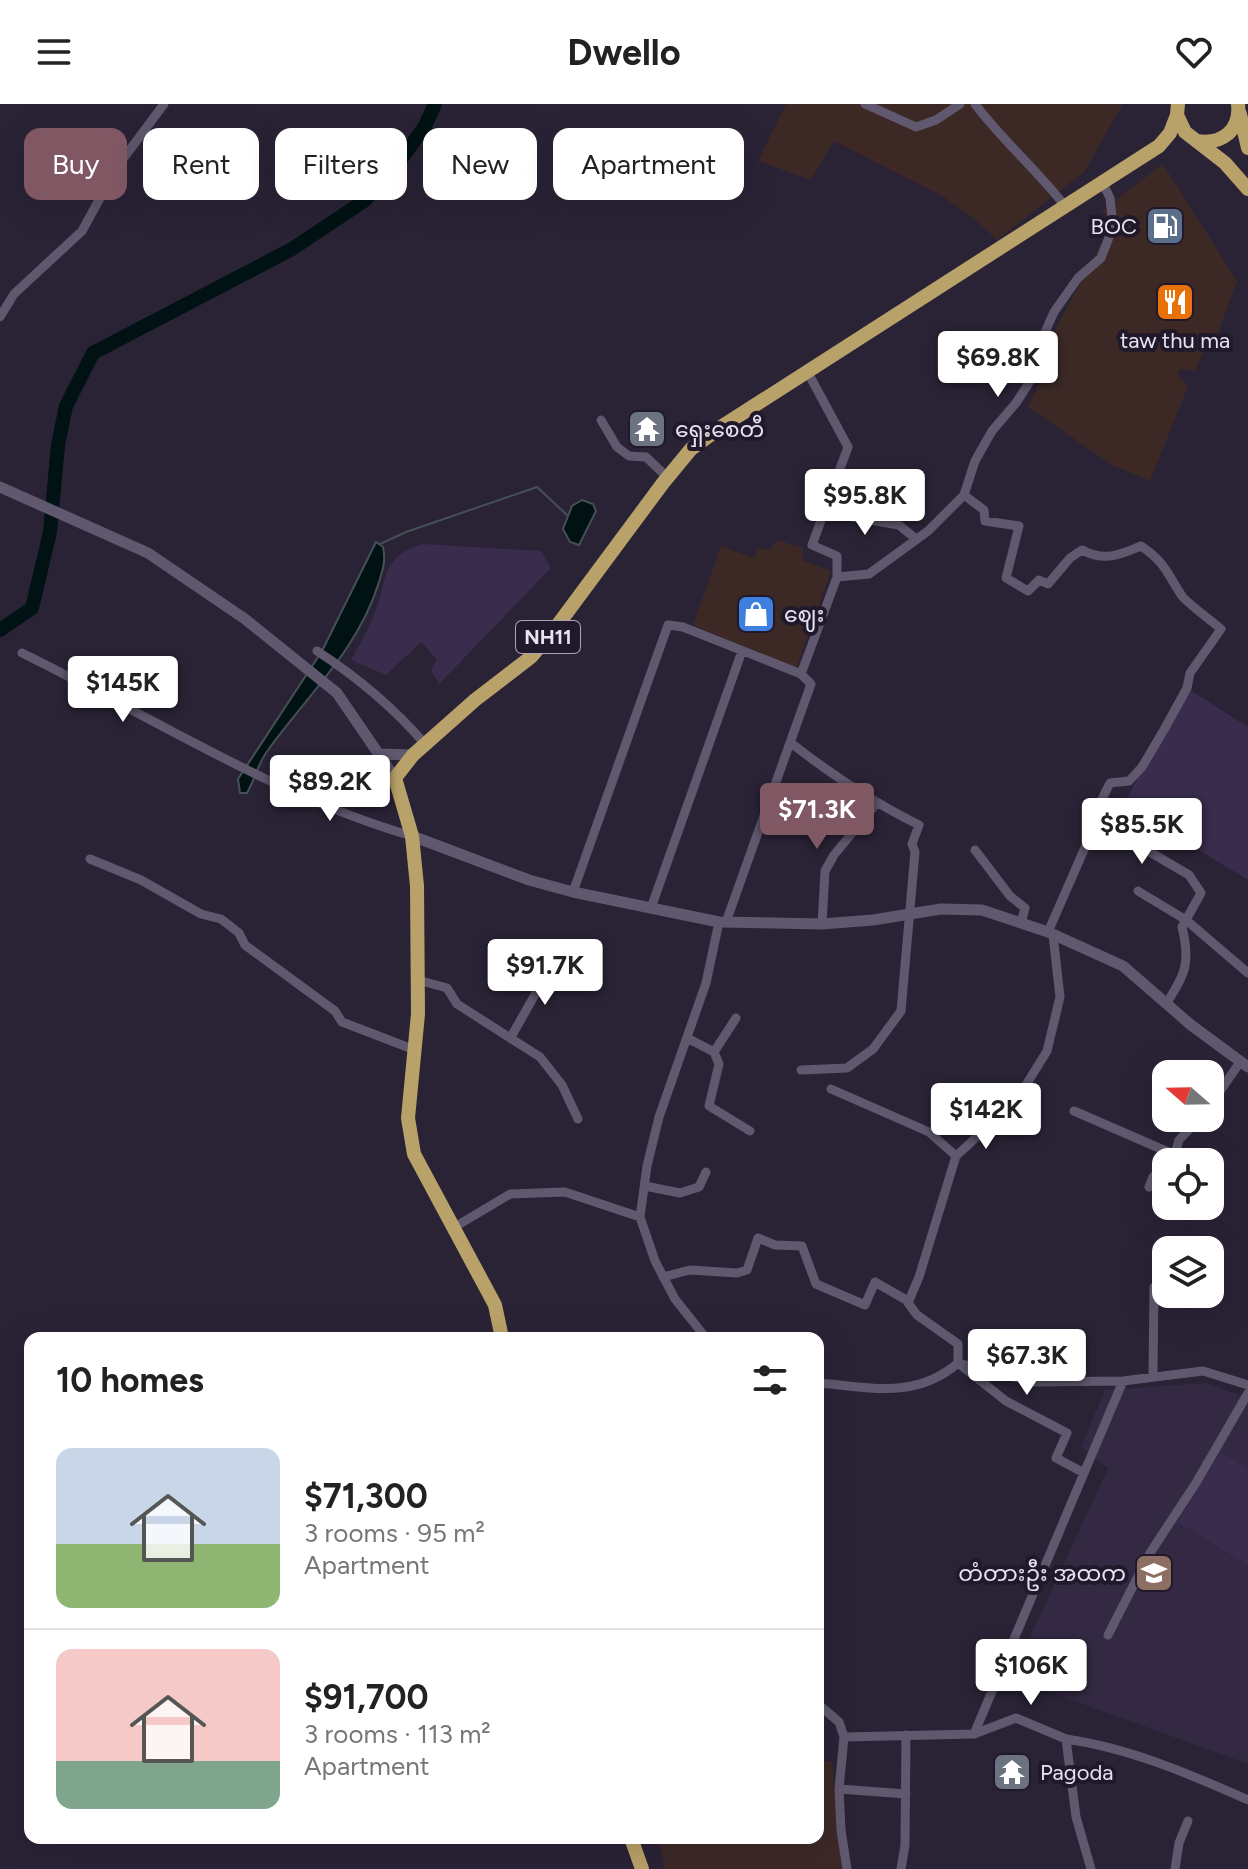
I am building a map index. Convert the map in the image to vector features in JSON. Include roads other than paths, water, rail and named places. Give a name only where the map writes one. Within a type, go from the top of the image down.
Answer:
[{"type":"highway","points":[[1195,140],[1217,141],[1226,136],[1234,129],[1239,107]]},
{"type":"highway","points":[[1239,107],[1248,148]]},
{"type":"highway","name":"NH11","points":[[395,778],[425,744],[531,657],[691,449],[807,371],[1159,146],[1170,133],[1176,108]]},
{"type":"highway","points":[[1176,108],[1185,132],[1225,163],[1248,189]]},
{"type":"highway","name":"NH11","points":[[1159,146],[1195,140]]},
{"type":"highway","points":[[395,778],[412,836],[417,886],[418,1014],[408,1118],[414,1154],[495,1305],[501,1332]]},
{"type":"highway","points":[[633,1844],[642,1869]]},
{"type":"street","points":[[0,317],[14,294],[82,231],[117,167],[164,104]]},
{"type":"street","points":[[865,104],[916,127],[936,120],[960,104]]},
{"type":"street","points":[[975,104],[1065,206]]},
{"type":"street","points":[[837,577],[869,574],[949,512],[964,495],[975,461],[992,431],[1032,378],[1038,348],[1054,312],[1078,278],[1101,258],[1113,227],[1110,198],[1102,182]]},
{"type":"street","points":[[801,674],[837,577],[837,556],[812,545],[848,447],[807,371]]},
{"type":"street","points":[[601,420],[617,447],[629,456],[646,457],[667,477]]},
{"type":"street","points":[[0,487],[148,553],[245,619],[328,685],[346,704],[395,778]]},
{"type":"street","points":[[908,1301],[919,1277],[956,1156],[1016,1101],[1047,1051],[1060,997],[1050,934],[1090,836],[1099,822],[1100,803],[1110,783],[1129,781],[1142,767],[1187,688],[1190,673],[1221,629],[1184,599],[1161,560],[1141,546],[1120,555],[1096,558],[1082,550],[1070,558],[1048,584],[1039,580],[1028,591],[1006,578],[1019,526],[985,521],[984,510],[964,495]]},
{"type":"street","points":[[825,512],[899,525],[916,539]]},
{"type":"street","points":[[573,892],[668,625],[683,627],[801,674],[811,684],[723,922],[706,983],[659,1117],[645,1186],[640,1217],[655,1261],[675,1299],[701,1332]]},
{"type":"street","points":[[317,651],[342,667],[406,722],[425,744]]},
{"type":"street","points":[[651,908],[742,651]]},
{"type":"street","points":[[22,653],[260,775],[381,827],[529,880],[573,892],[723,922],[822,924],[873,920],[941,909],[982,910],[1021,923],[1123,966],[1166,1004],[1244,1064],[1224,1089]]},
{"type":"street","points":[[791,743],[876,804],[919,825],[912,844],[915,852],[901,1011],[873,1049],[847,1068],[801,1070]]},
{"type":"street","points":[[380,754],[413,755]]},
{"type":"street","points":[[822,924],[825,871],[834,855],[876,804]]},
{"type":"street","points":[[1099,822],[1189,875],[1201,893],[1182,927],[1187,945],[1184,976],[1166,1004]]},
{"type":"street","points":[[975,850],[1010,896],[1025,908],[1021,923]]},
{"type":"street","points":[[90,859],[141,880],[201,914],[221,919],[239,933],[245,945],[335,1011],[342,1022],[415,1050]]},
{"type":"street","points":[[1138,891],[1186,920],[1248,973]]},
{"type":"street","points":[[511,1037],[554,961]]},
{"type":"street","points":[[418,980],[447,988],[457,1004],[540,1057],[562,1085],[578,1119]]},
{"type":"street","points":[[714,1052],[736,1018]]},
{"type":"street","points":[[687,1038],[714,1052],[719,1064],[709,1106],[750,1131]]},
{"type":"street","points":[[831,1089],[929,1132],[956,1156]]},
{"type":"street","points":[[1074,1111],[1152,1151]]},
{"type":"street","points":[[645,1186],[680,1193],[699,1187],[706,1172]]},
{"type":"street","points":[[1149,1187],[1152,1180]]},
{"type":"street","points":[[453,1228],[510,1194],[565,1192],[640,1217]]},
{"type":"street","points":[[663,1277],[690,1270],[737,1273],[747,1270],[758,1238],[775,1245],[802,1246],[816,1284],[865,1305],[875,1282],[908,1301],[917,1315],[958,1344],[958,1363],[941,1378],[909,1389],[824,1383]]},
{"type":"street","points":[[1153,1375],[1154,1308]]},
{"type":"street","points":[[958,1363],[1034,1382],[1123,1381],[1203,1371],[1248,1385]]},
{"type":"street","points":[[958,1363],[1006,1401],[1067,1433],[1056,1458],[1084,1473]]},
{"type":"street","points":[[974,1734],[1123,1381]]},
{"type":"street","points":[[1108,1635],[1150,1553],[1196,1483],[1248,1393]]},
{"type":"street","points":[[824,1709],[839,1722],[844,1737],[839,1789],[847,1869]]},
{"type":"street","points":[[844,1737],[974,1734],[1016,1718],[1066,1739],[1105,1744],[1248,1800]]},
{"type":"street","points":[[901,1869],[905,1845],[906,1735]]},
{"type":"street","points":[[1066,1739],[1076,1817],[1091,1869]]},
{"type":"street","points":[[839,1789],[906,1794]]},
{"type":"street","points":[[1175,1869],[1179,1843],[1188,1821]]},
{"type":"waterway","points":[[0,630],[32,608],[50,532],[58,445],[66,406],[93,353],[292,249],[364,201],[394,169],[425,126],[435,104]]},
{"type":"waterway","points":[[380,544],[406,532],[537,487],[567,515]]},
{"type":"place","name":"BOC","points":[[1165,226]]},
{"type":"place","name":"taw thu ma","points":[[1175,302]]},
{"type":"place","name":"ရှေးစေတီ","points":[[647,429]]},
{"type":"place","name":"ဈေး","points":[[756,614]]},
{"type":"place","name":"တံတားဦး အထက","points":[[1154,1573]]},
{"type":"place","name":"Pagoda","points":[[1012,1772]]}]
